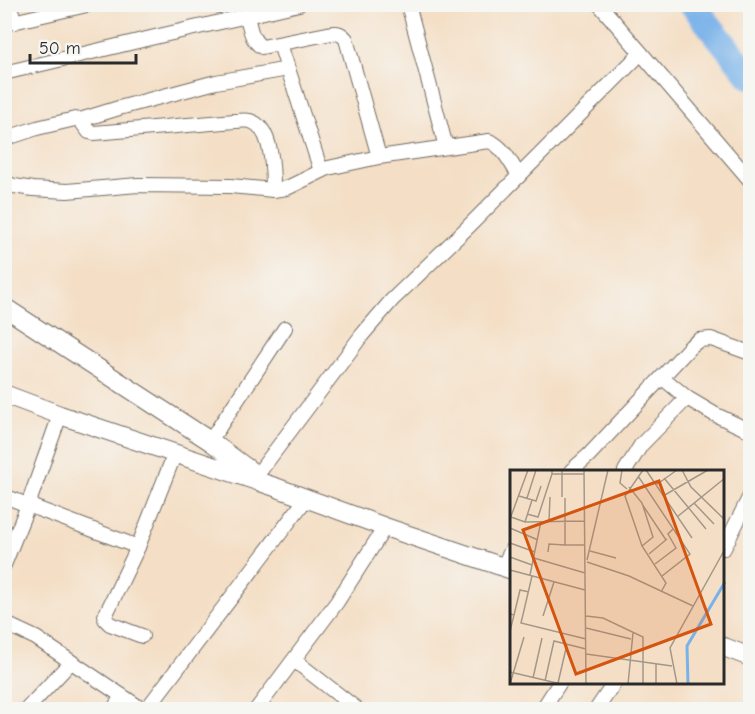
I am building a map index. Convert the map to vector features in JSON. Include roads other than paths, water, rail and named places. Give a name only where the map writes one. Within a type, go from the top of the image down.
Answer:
[{"type":"street","points":[[9,4],[10,23],[82,5]]},
{"type":"street","points":[[4,73],[299,4]]},
{"type":"street","points":[[408,4],[446,147]]},
{"type":"street","points":[[599,4],[750,180]]},
{"type":"street","points":[[247,16],[253,37],[262,47],[337,32],[342,34],[346,39],[379,157]]},
{"type":"street","points":[[280,44],[321,171]]},
{"type":"street","points":[[257,475],[362,335],[392,300],[641,53]]},
{"type":"street","points":[[4,139],[216,82],[288,69]]},
{"type":"street","points":[[80,120],[89,132],[94,133],[250,121],[262,130],[267,142],[272,164],[273,190]]},
{"type":"street","points":[[4,182],[14,186],[67,191],[138,185],[230,186],[273,190],[287,188],[328,168],[379,157],[489,141],[494,143],[508,159],[519,176]]},
{"type":"street","points":[[4,307],[210,441],[275,487]]},
{"type":"street","points":[[210,441],[285,328]]},
{"type":"street","points":[[572,470],[699,340],[711,339],[750,354]]},
{"type":"street","points":[[663,378],[687,398],[750,431]]},
{"type":"street","points":[[4,394],[507,569]]},
{"type":"street","points":[[626,470],[641,445],[687,398]]},
{"type":"street","points":[[4,565],[60,415]]},
{"type":"street","points":[[142,636],[110,624],[105,616],[138,547],[175,453]]},
{"type":"street","points":[[4,496],[138,547]]},
{"type":"street","points":[[725,544],[750,496]]},
{"type":"street","points":[[4,623],[36,638],[145,710],[306,499]]},
{"type":"street","points":[[256,710],[337,602],[385,527]]},
{"type":"street","points":[[725,648],[750,657]]},
{"type":"street","points":[[294,660],[358,710]]},
{"type":"street","points":[[26,710],[71,662]]},
{"type":"street","points":[[542,710],[559,684]]},
{"type":"street","points":[[601,708],[614,684]]},
{"type":"street","points":[[113,710],[122,696]]},
{"type":"waterway","points":[[692,4],[750,76]]}]
